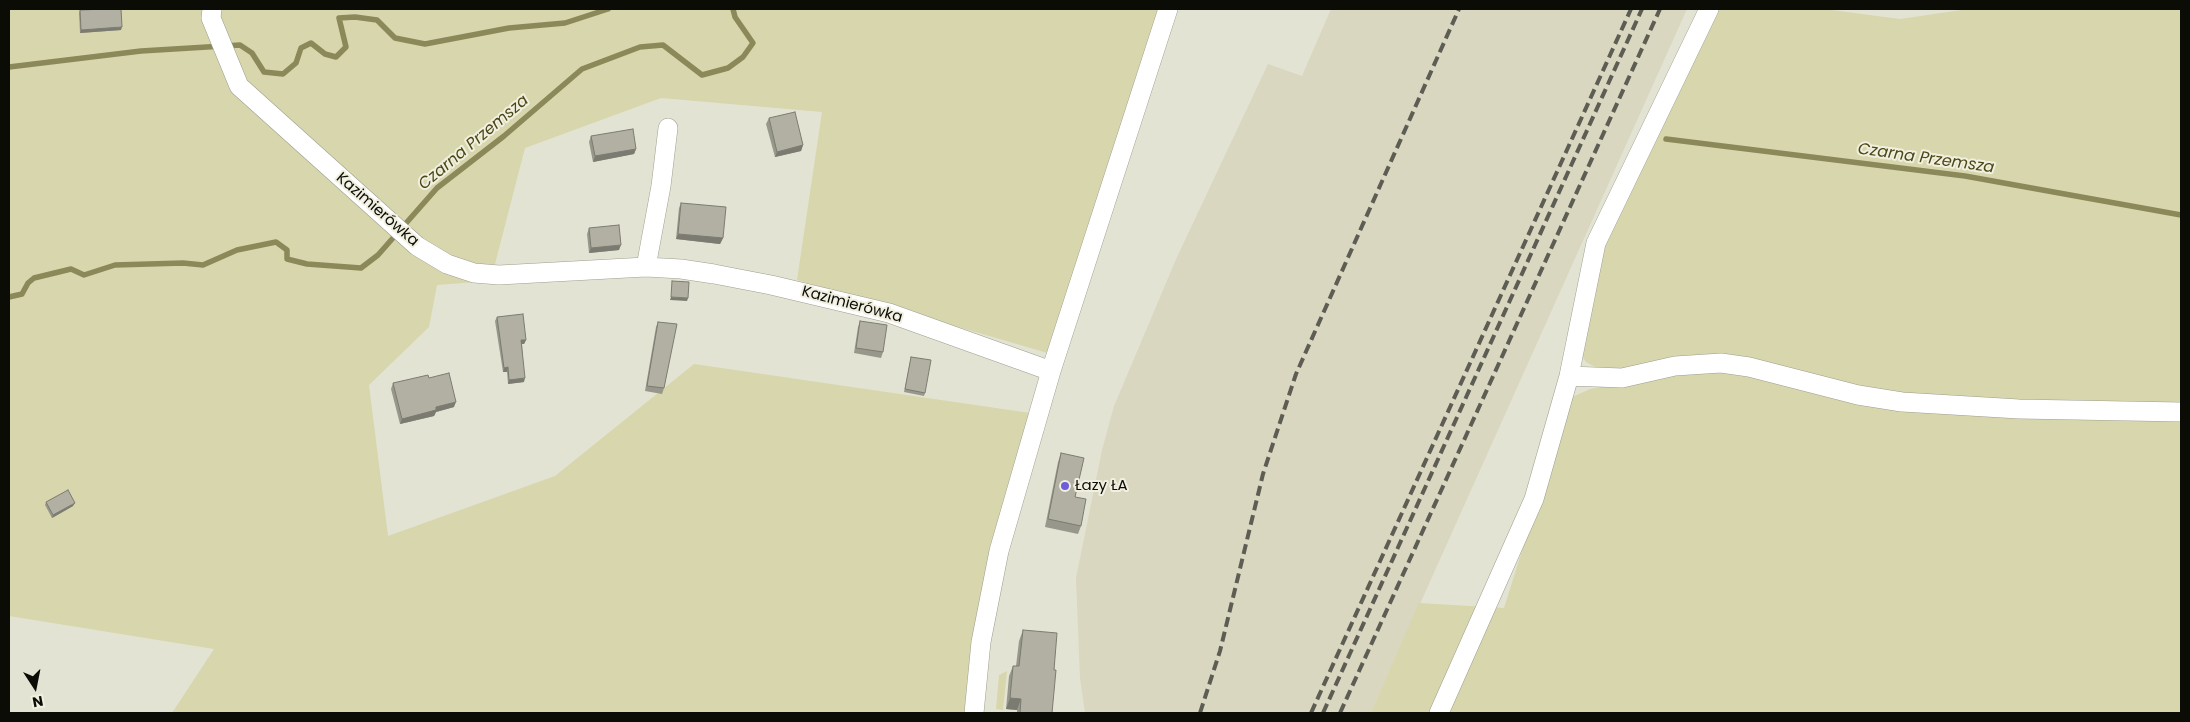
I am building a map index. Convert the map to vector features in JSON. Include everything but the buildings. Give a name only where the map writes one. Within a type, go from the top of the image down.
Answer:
[{"type":"street","points":[[974,713],[981,642],[999,551],[1051,371],[1168,9]]},
{"type":"street","points":[[1439,713],[1534,499],[1569,376],[1596,243],[1709,9]]},
{"type":"street","name":"Kazimierówka","points":[[211,18],[239,86],[410,240],[447,264],[474,273],[526,275],[646,267],[681,268],[771,285],[889,313],[1051,371]]},
{"type":"street","points":[[646,267],[661,186],[668,128]]},
{"type":"street","points":[[1569,376],[1622,378],[1675,366],[1721,363],[1749,366],[1858,395],[1902,402],[2019,409],[2181,412]]},
{"type":"shaded area","points":[[9,9],[1158,9],[1051,354],[797,280],[822,112],[661,98],[525,148],[495,264],[476,282],[437,285],[429,327],[369,385],[388,536],[555,476],[694,364],[1037,414],[991,544],[969,713],[172,713],[214,649],[9,616]]},
{"type":"shaded area","points":[[1331,9],[1687,9],[1371,713],[1085,713],[1080,678],[1076,578],[1102,450],[1114,406],[1177,257],[1268,64],[1302,76]]},
{"type":"shaded area","points":[[1704,9],[1824,9],[1900,19],[1968,9],[2181,9],[2181,406],[2014,403],[1887,394],[1740,359],[1614,371],[1597,368],[1586,362],[1580,353],[1588,240]]},
{"type":"shaded area","points":[[1684,371],[1731,371],[1969,414],[2181,421],[2181,713],[1371,713],[1419,603],[1504,608],[1570,398],[1590,389]]},
{"type":"shaded area","points":[[1007,671],[1003,710],[996,709],[999,675]]},
{"type":"waterway","points":[[9,67],[141,51],[240,45],[252,53],[264,72],[283,74],[296,63],[301,48],[311,43],[325,54],[336,57],[346,47],[339,18],[355,17],[377,20],[395,38],[425,44],[509,28],[565,23],[608,9]]},
{"type":"waterway","name":"Czarna Przemsza","points":[[9,297],[22,294],[28,283],[34,278],[71,269],[84,275],[115,265],[183,263],[203,265],[237,250],[276,242],[287,250],[287,259],[307,264],[361,268],[378,255],[437,188],[504,136],[582,69],[640,47],[663,45],[702,75],[728,68],[743,57],[753,43],[735,17],[733,9]]},
{"type":"waterway","name":"Czarna Przemsza","points":[[1666,139],[1965,176],[2181,215]]},
{"type":"railway","points":[[1200,713],[1220,651],[1263,474],[1296,374],[1459,9]]},
{"type":"railway","points":[[1311,713],[1631,9]]},
{"type":"railway","points":[[1323,713],[1642,9]]},
{"type":"railway","points":[[1340,713],[1660,9]]},
{"type":"place","name":"Łazy ŁA","points":[[1065,486]]}]
